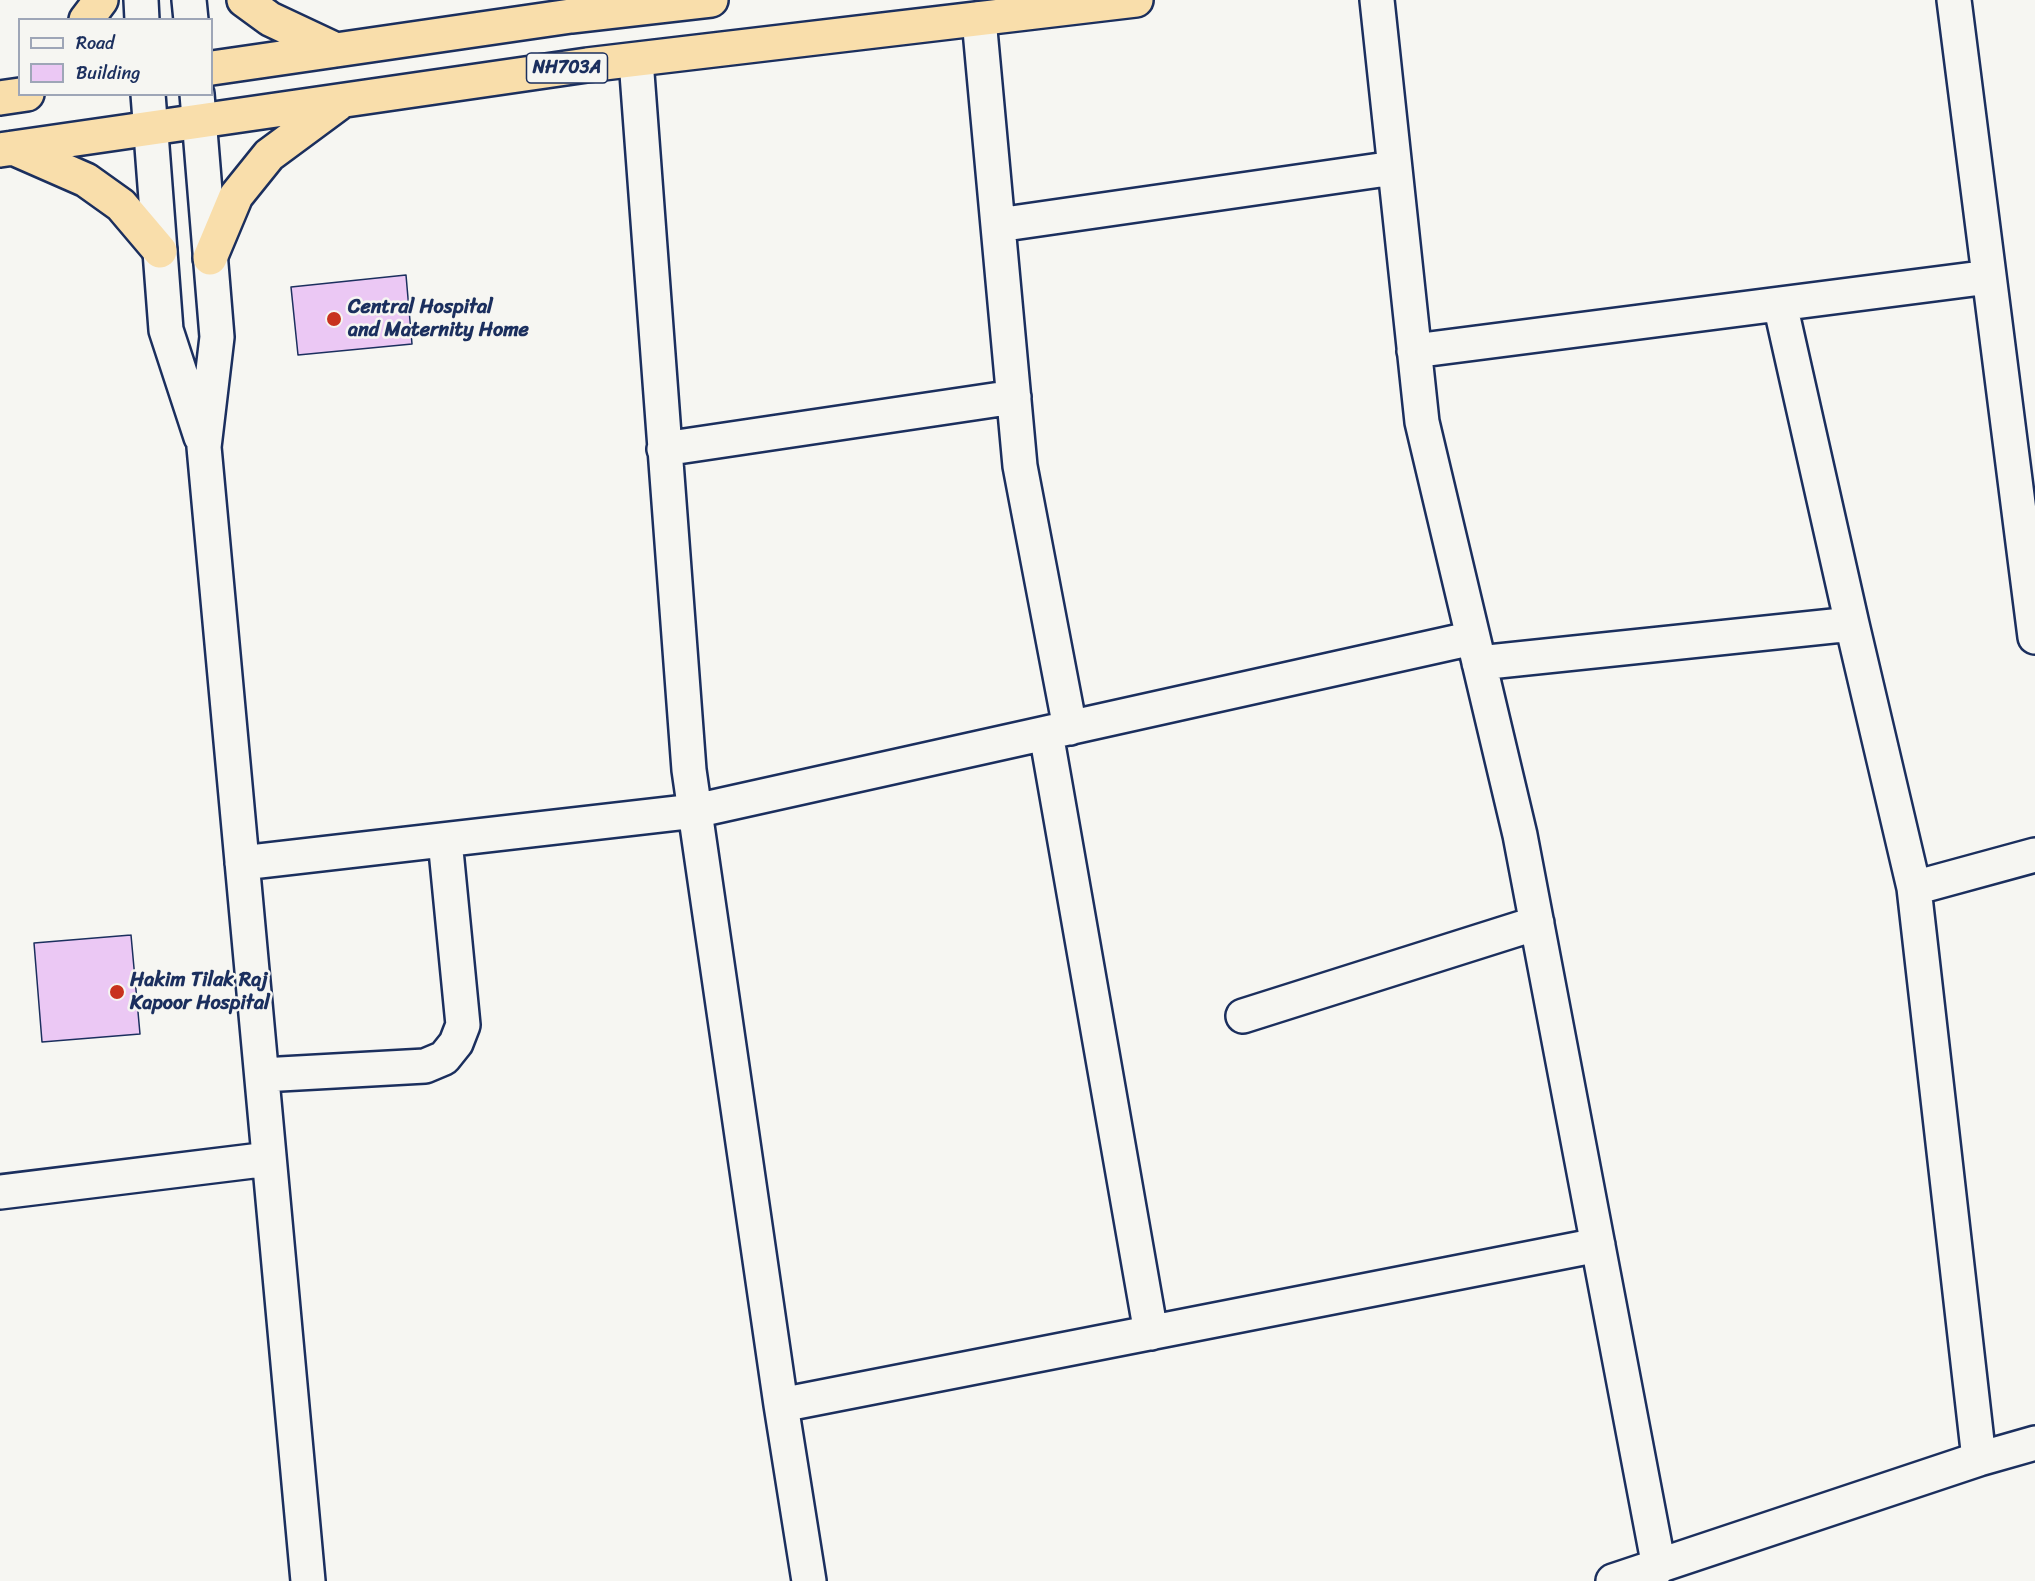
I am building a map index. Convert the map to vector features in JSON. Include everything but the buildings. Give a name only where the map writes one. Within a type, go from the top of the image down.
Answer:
[{"type":"highway","points":[[88,18],[101,0]]},
{"type":"highway","points":[[244,0],[270,19],[336,50]]},
{"type":"highway","name":"NH703A","points":[[7,149],[151,129],[198,108],[342,101],[636,60],[1136,0]]},
{"type":"highway","points":[[213,68],[571,16],[696,1]]},
{"type":"highway","points":[[210,258],[236,196],[269,155],[342,101]]},
{"type":"highway","points":[[7,149],[86,180],[121,205],[160,251]]},
{"type":"street","points":[[141,0],[142,18]]},
{"type":"street","points":[[189,0],[191,18]]},
{"type":"street","points":[[1377,0],[1422,422],[1520,835],[1659,1567]]},
{"type":"street","points":[[1954,0],[1989,277],[2026,488],[2035,637]]},
{"type":"street","points":[[979,19],[1020,466],[1058,730],[1151,1333]]},
{"type":"street","points":[[636,60],[688,758],[782,1405],[810,1581]]},
{"type":"street","points":[[148,96],[166,330],[204,447]]},
{"type":"street","points":[[198,108],[217,337],[204,447],[308,1581]]},
{"type":"street","points":[[998,225],[1394,168]]},
{"type":"street","points":[[1414,351],[1989,277]]},
{"type":"street","points":[[1780,304],[1914,888],[1979,1459]]},
{"type":"street","points":[[664,449],[1014,397]]},
{"type":"street","points":[[242,863],[695,811],[1058,730],[1476,650],[1852,624]]},
{"type":"street","points":[[262,1075],[425,1066],[444,1058],[456,1043],[463,1025],[445,840]]},
{"type":"street","points":[[1914,888],[2035,855]]},
{"type":"street","points":[[1243,1016],[1536,923]]},
{"type":"street","points":[[0,1192],[270,1159]]},
{"type":"street","points":[[782,1405],[1598,1245]]},
{"type":"street","points":[[1613,1581],[1979,1459],[2035,1443]]},
{"type":"place","name":"Central Hospital and Maternity Home","points":[[334,319]]},
{"type":"place","name":"Hakim Tilak Raj Kapoor Hospital","points":[[117,992]]}]
